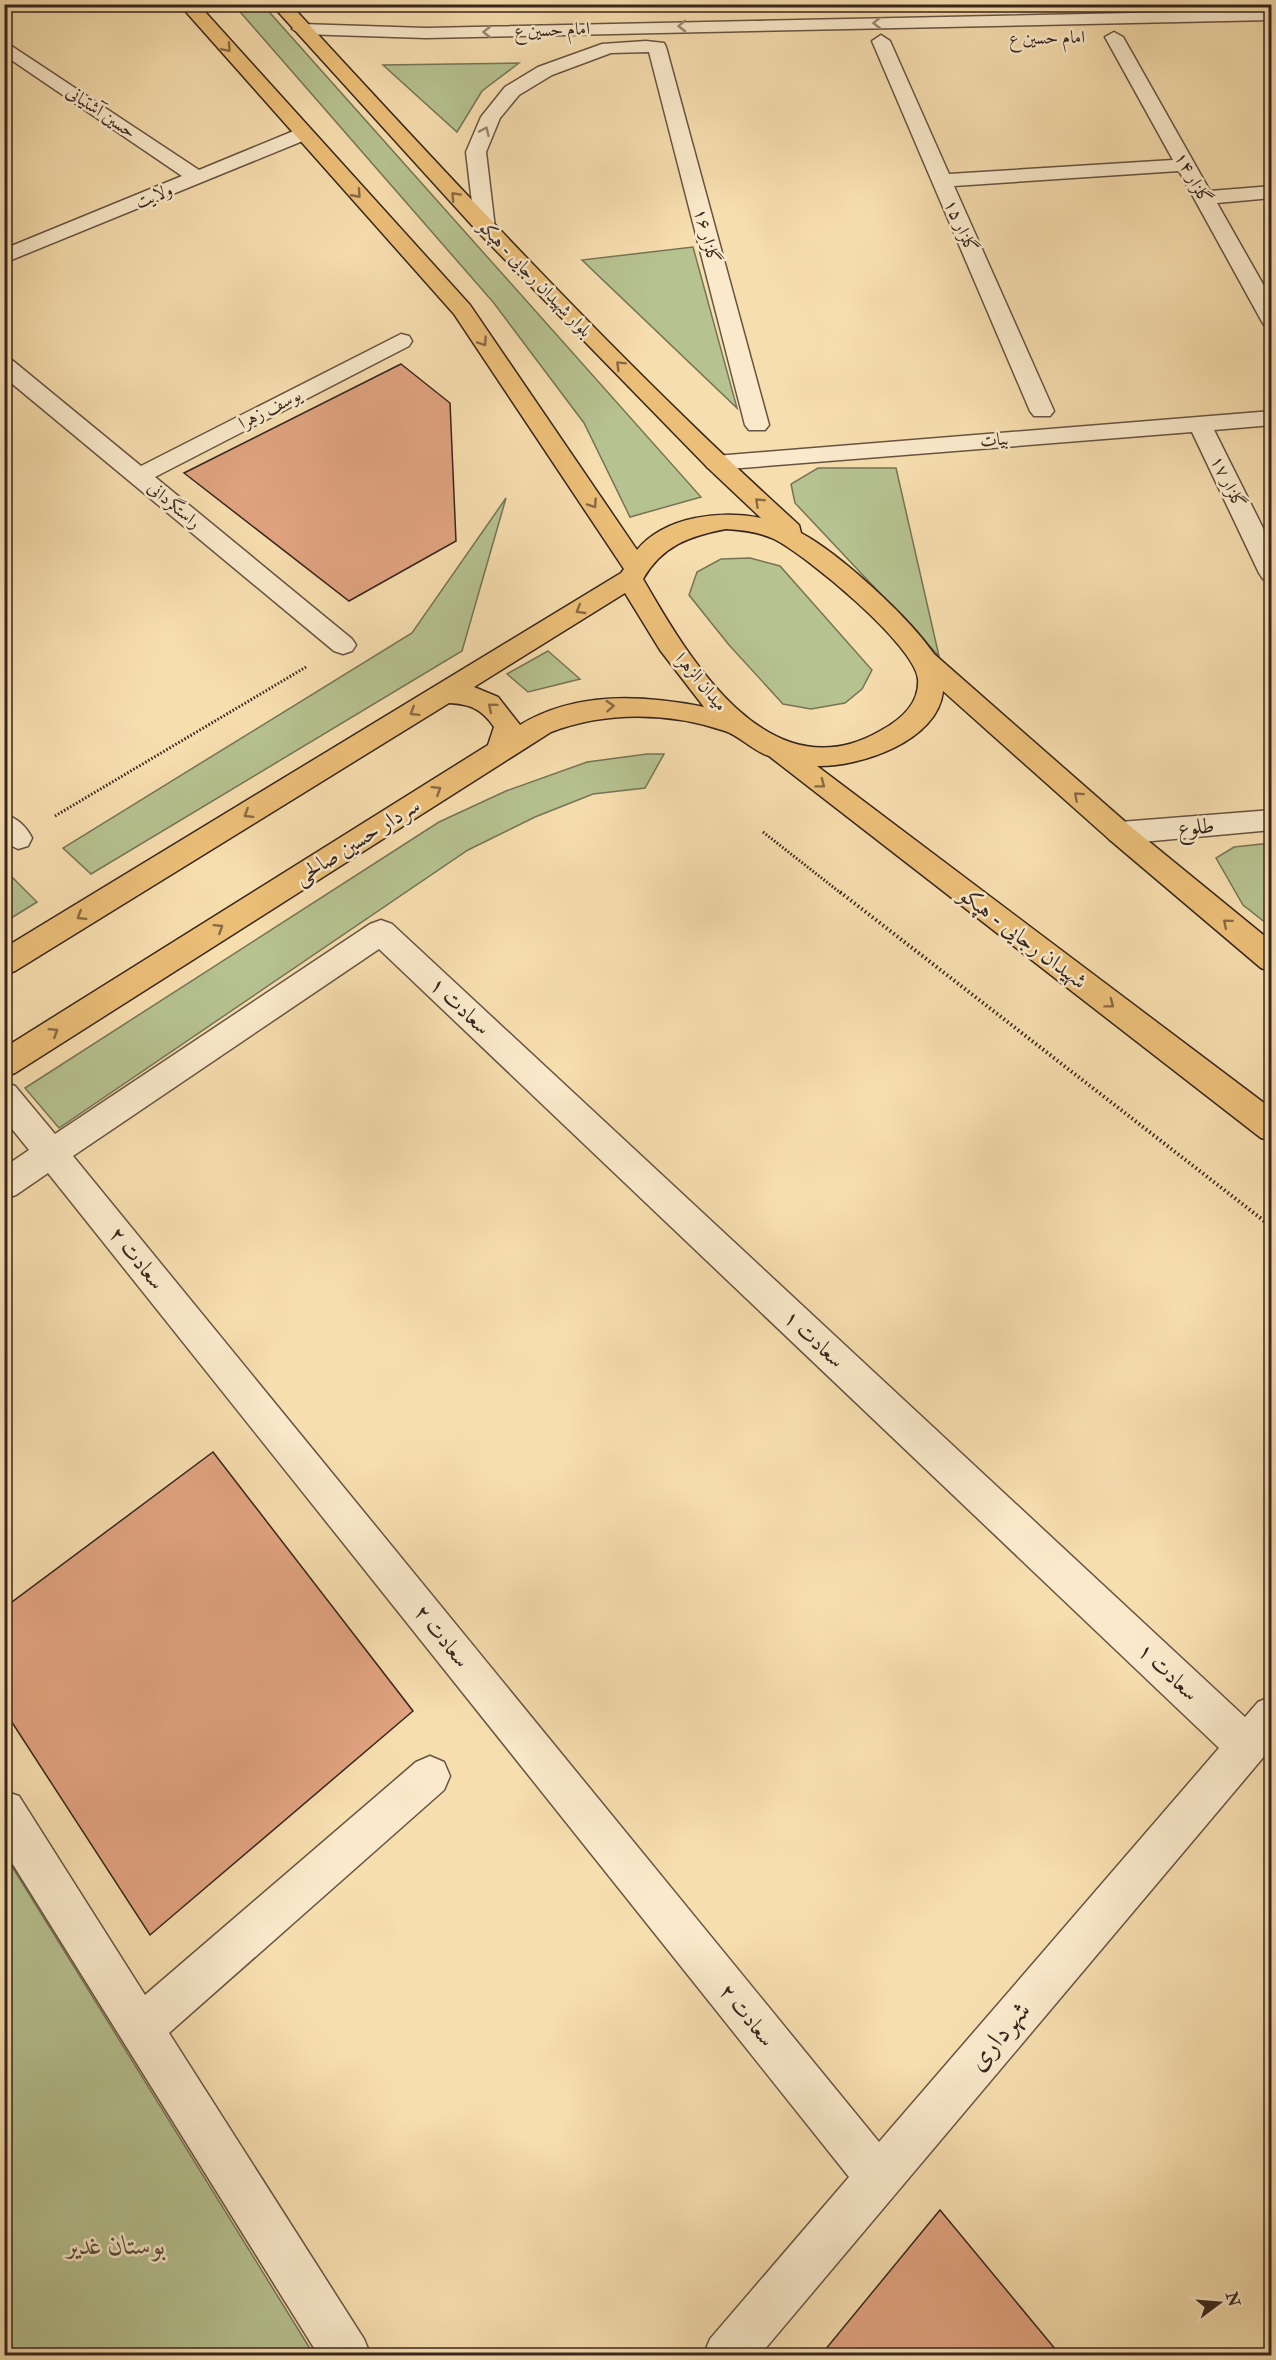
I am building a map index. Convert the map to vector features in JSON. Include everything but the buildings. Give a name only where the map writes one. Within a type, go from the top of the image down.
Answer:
[{"type":"main road","points":[[188,4],[462,310],[633,574]]},
{"type":"main road","name":"بلوار شهیدان رجایی - هپکو","points":[[280,4],[485,228],[716,463],[802,542]]},
{"type":"main road","points":[[4,963],[445,693],[633,574],[652,546],[693,526],[726,521],[764,525],[802,542],[863,596],[925,660],[1120,833],[1272,960]]},
{"type":"main road","name":"میدان الزهرا","points":[[633,574],[675,651],[703,688],[736,724],[755,738],[775,748],[808,757],[837,756],[868,749],[896,735],[913,723],[928,701],[930,681],[925,660]]},
{"type":"main road","points":[[445,693],[475,695],[496,707],[508,726],[500,751]]},
{"type":"main road","name":"سردار حسین صالحی","points":[[4,1064],[541,724],[568,713],[591,708],[627,705],[659,707],[736,724]]},
{"type":"main road","name":"شهیدان رجایی - هپکو","points":[[775,748],[1272,1128]]},
{"type":"street","points":[[829,4],[844,23]]},
{"type":"street","points":[[1168,4],[1182,17]]},
{"type":"street","name":"امام حسین ع","points":[[301,29],[426,33],[613,20],[844,23],[1272,15]]},
{"type":"street","points":[[417,51],[412,47],[412,42],[426,33]]},
{"type":"street","name":"امام حسین ع","points":[[1091,37],[1137,36]]},
{"type":"street","name":"گلزار ۱۴","points":[[1114,37],[1272,320]]},
{"type":"street","name":"امام حسین ع","points":[[833,43],[1044,38]]},
{"type":"street","name":"گلزار ۱۵","points":[[880,41],[1042,411]]},
{"type":"street","name":"حسین آشتیانی","points":[[4,46],[198,177]]},
{"type":"street","name":"امام حسین ع","points":[[485,228],[476,152],[491,117],[512,91],[545,71],[609,48],[680,46]]},
{"type":"street","name":"گلزار ۱۶","points":[[657,47],[758,425]]},
{"type":"street","points":[[550,51],[609,48]]},
{"type":"street","name":"ولایت","points":[[4,257],[303,134]]},
{"type":"street","points":[[942,181],[1186,165]]},
{"type":"street","points":[[1204,198],[1272,192]]},
{"type":"street","name":"یوسف زهرا","points":[[139,476],[401,341]]},
{"type":"street","name":"راستگردانی","points":[[4,364],[343,645]]},
{"type":"street","name":"بیات","points":[[716,463],[1272,418]]},
{"type":"street","name":"گلزار ۱۷","points":[[1200,424],[1272,573]]},
{"type":"street","name":"طلوع","points":[[1120,833],[1272,820]]},
{"type":"street","name":"سعادت ۱","points":[[52,1154],[381,932],[1259,1731]]},
{"type":"street","name":"سعادت ۲","points":[[4,1095],[879,2178]]},
{"type":"street","points":[[4,1185],[52,1154]]},
{"type":"street","name":"شهرداری","points":[[727,2355],[1259,1731]]},
{"type":"street","points":[[141,2028],[430,1776]]},
{"type":"street","points":[[4,1811],[347,2355]]},
{"type":"path","points":[[11,831],[343,645]]},
{"type":"path","points":[[763,832],[1272,1227]]},
{"type":"green space","points":[[234,5],[263,5],[701,497],[630,517],[584,423],[493,302]]},
{"type":"green space","points":[[519,63],[482,91],[457,132],[383,65]]},
{"type":"green space","points":[[693,247],[737,408],[582,260]]},
{"type":"green space","points":[[818,468],[896,468],[939,656],[795,503],[791,484]]},
{"type":"green space","points":[[506,498],[462,651],[91,874],[63,848],[412,633]]},
{"type":"green space","points":[[750,558],[780,566],[872,670],[862,689],[845,703],[811,709],[783,704],[729,645],[689,595],[697,572],[721,559]]},
{"type":"green space","points":[[548,651],[580,679],[528,692],[507,674]]},
{"type":"green space","points":[[664,754],[645,788],[593,794],[535,817],[468,850],[59,1128],[25,1088],[439,822],[506,791],[587,762]]},
{"type":"green space","points":[[1272,843],[1271,927],[1243,905],[1216,858],[1234,847]]},
{"type":"green space","points":[[13,878],[37,902],[5,922],[5,884]]},
{"type":"green space","name":"بوستان غدیر","points":[[5,1855],[314,2355],[5,2355]]}]
